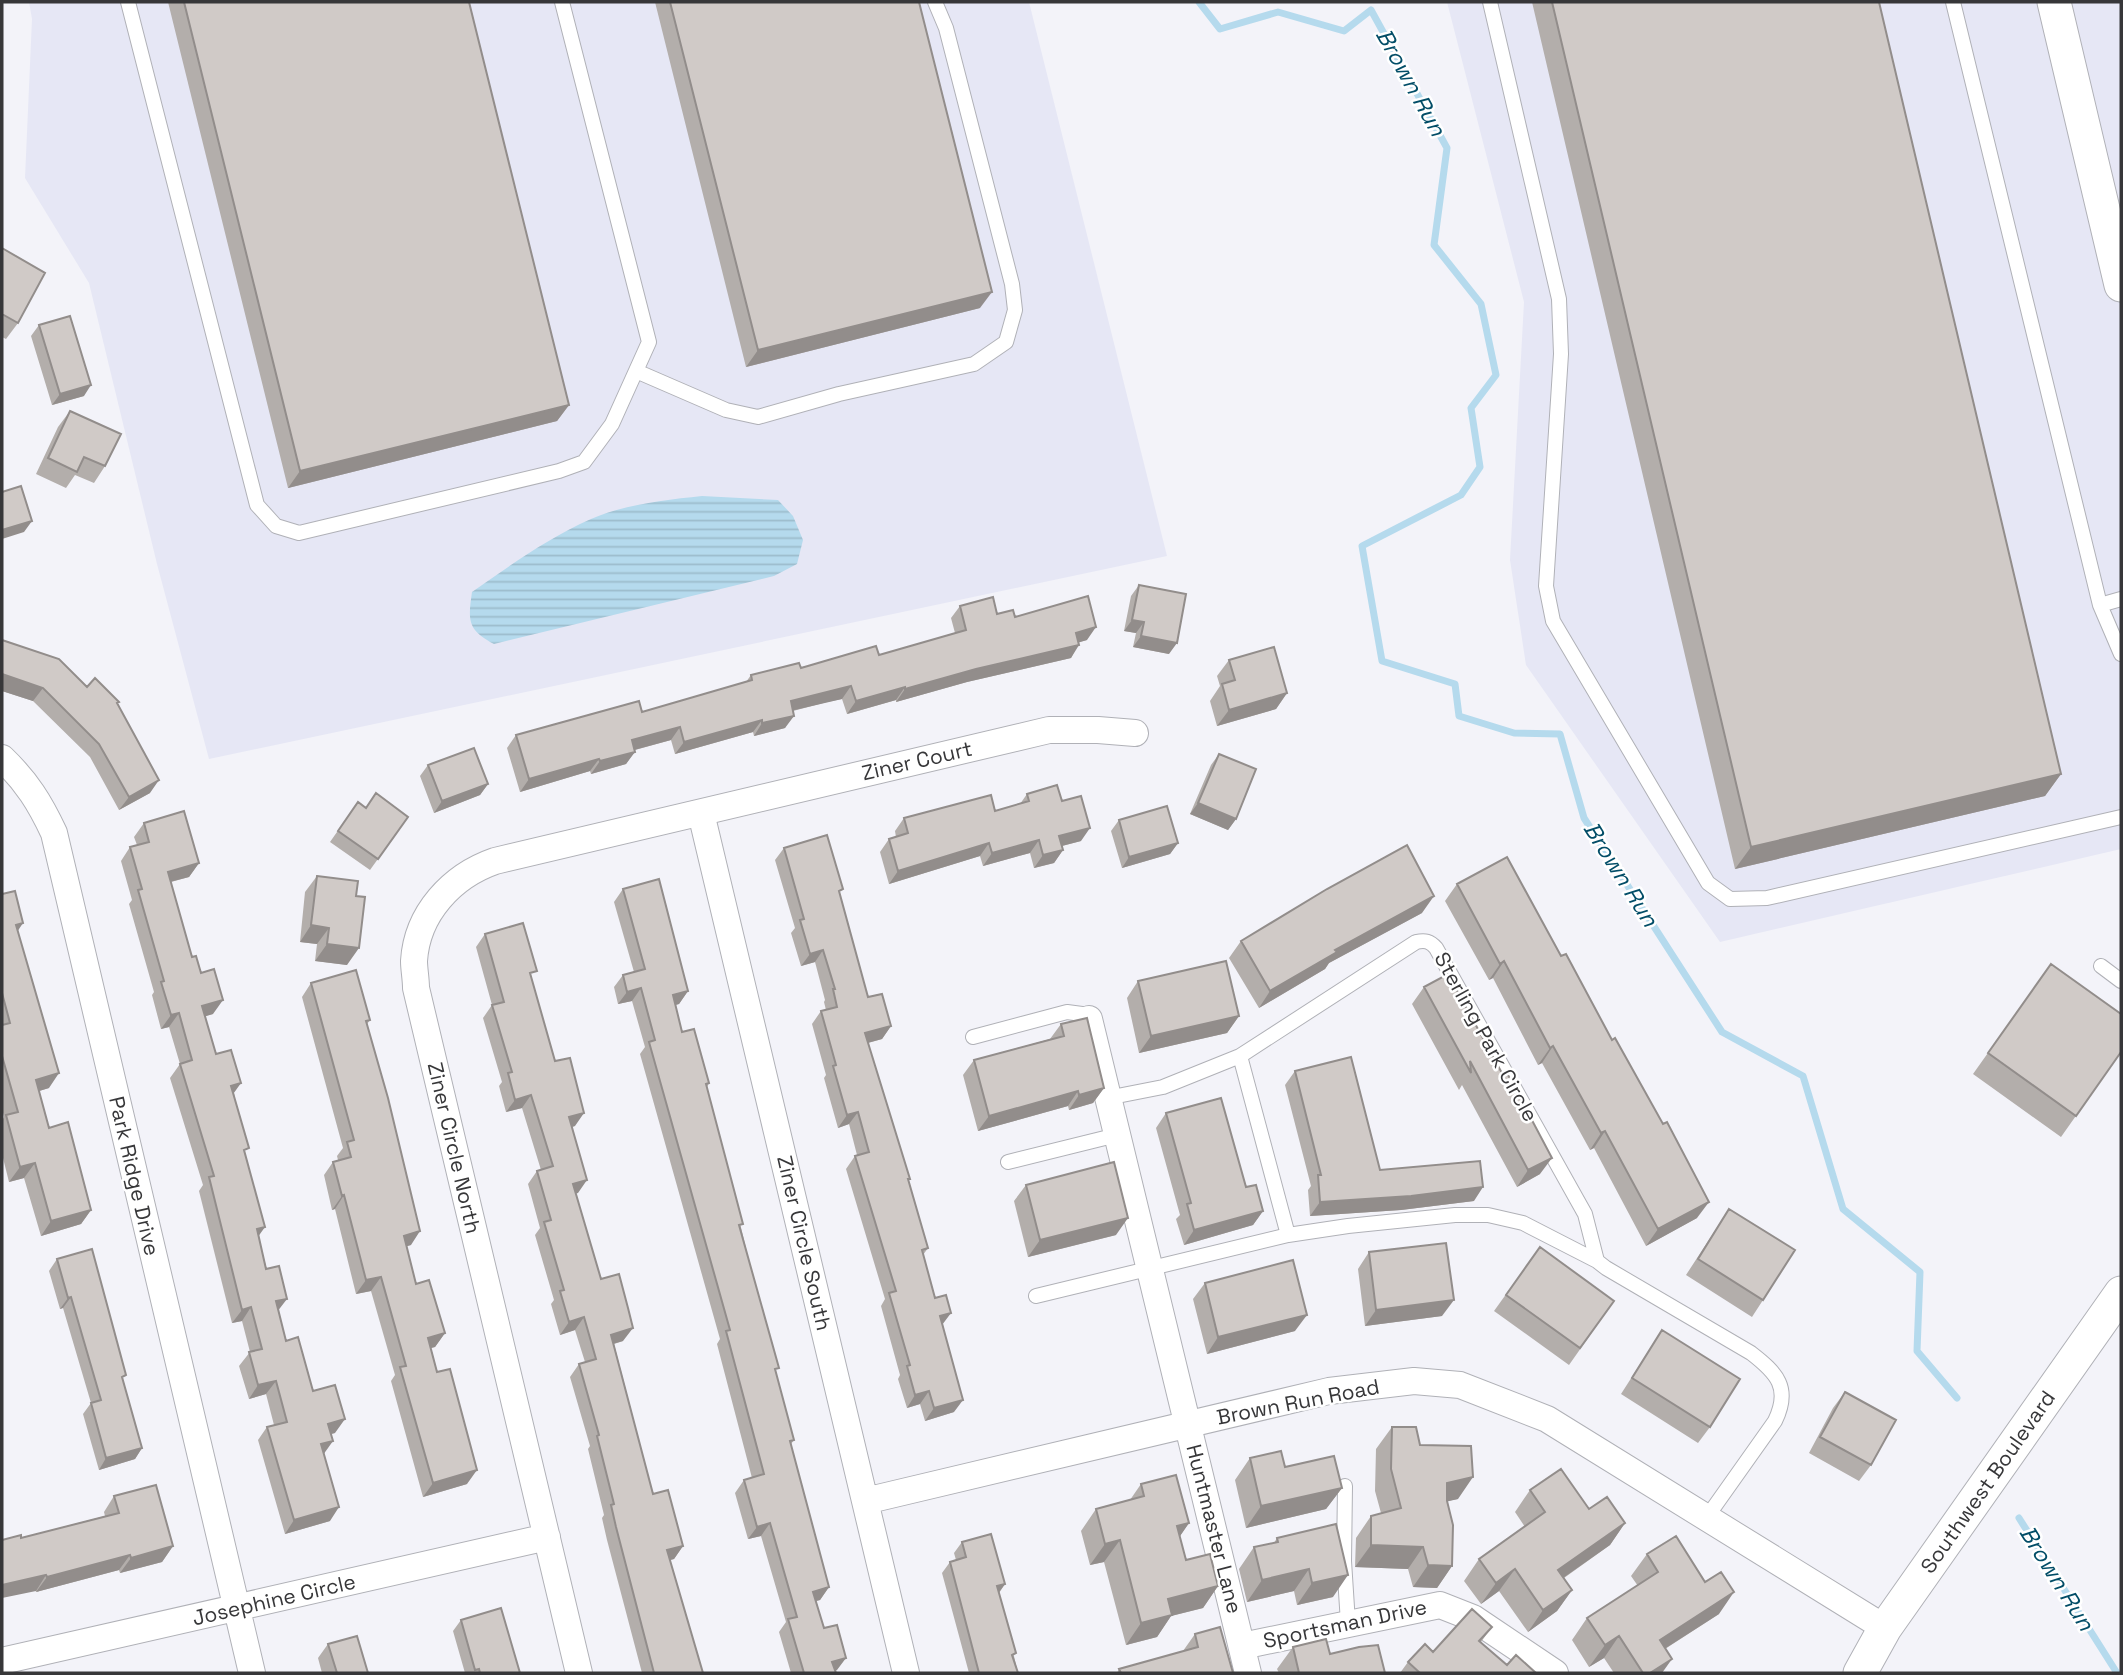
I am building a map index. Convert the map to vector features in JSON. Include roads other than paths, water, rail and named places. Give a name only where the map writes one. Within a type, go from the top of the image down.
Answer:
[{"type":"street","points":[[2054,2],[2121,285]]},
{"type":"street","name":"Ziner Court","points":[[701,813],[1049,730],[1135,733]]},
{"type":"street","name":"Park Ridge Drive","points":[[2,758],[40,802],[54,834],[252,1673]]},
{"type":"street","name":"Ziner Circle South","points":[[701,813],[906,1673]]},
{"type":"street","name":"Ziner Circle North","points":[[579,1673],[416,988],[414,961],[420,934],[431,910],[448,888],[477,867],[495,860],[701,813]]},
{"type":"street","points":[[1089,1019],[1189,1425]]},
{"type":"street","name":"Southwest Boulevard","points":[[1860,1673],[1885,1628],[2121,1293]]},
{"type":"street","name":"Brown Run Road","points":[[865,1501],[1328,1391],[1414,1381],[1460,1385],[1547,1419],[1885,1628]]},
{"type":"street","name":"Huntmaster Lane","points":[[1189,1425],[1248,1673]]},
{"type":"street","name":"Josephine Circle","points":[[2,1661],[547,1537]]},
{"type":"street","name":"Sportsman Drive","points":[[1242,1646],[1440,1605],[1473,1618],[1555,1673]]},
{"type":"lane","points":[[128,2],[257,505],[276,526],[299,533],[559,471],[584,462],[612,424],[649,342],[562,2]]},
{"type":"lane","points":[[636,371],[726,410],[758,417],[839,394],[974,364],[1006,342],[1015,310],[1012,284],[946,28],[935,2]]},
{"type":"lane","points":[[1490,2],[1559,299],[1561,354],[1546,586],[1553,621],[1708,883],[1730,899],[1767,898],[2121,817]]},
{"type":"lane","points":[[1953,2],[2100,605],[2121,654]]},
{"type":"lane","points":[[2100,605],[2121,600]]},
{"type":"lane","name":"Sterling Park Circle","points":[[1107,1098],[1163,1087],[1240,1056],[1416,942],[1431,942],[1585,1214],[1597,1261]]},
{"type":"lane","points":[[2101,966],[2121,981]]},
{"type":"lane","points":[[973,1037],[1067,1012],[1082,1014],[1089,1019]]},
{"type":"lane","points":[[1240,1056],[1288,1236]]},
{"type":"lane","points":[[1008,1162],[1117,1135]]},
{"type":"lane","points":[[1036,1296],[1288,1236],[1348,1226],[1455,1215],[1488,1215],[1523,1223],[1597,1261],[1751,1353],[1772,1370],[1779,1382],[1782,1408],[1707,1517]]},
{"type":"lane","points":[[1345,1486],[1343,1561],[1348,1623]]},
{"type":"water","points":[[702,496],[778,500],[793,516],[803,540],[797,564],[774,576],[494,644],[474,629],[470,617],[472,592],[545,543],[575,526],[618,510]]},
{"type":"waterway","name":"Brown Run","points":[[1199,2],[1220,29],[1278,12],[1344,31],[1371,10],[1447,148],[1434,245],[1481,304],[1496,375],[1471,408],[1480,467],[1461,495],[1362,546],[1382,661],[1455,684],[1459,716],[1514,733],[1560,734],[1584,818],[1722,1032],[1803,1076],[1843,1209],[1920,1272],[1917,1351],[1957,1398]]},
{"type":"waterway","name":"Brown Run","points":[[2019,1518],[2117,1673]]}]
